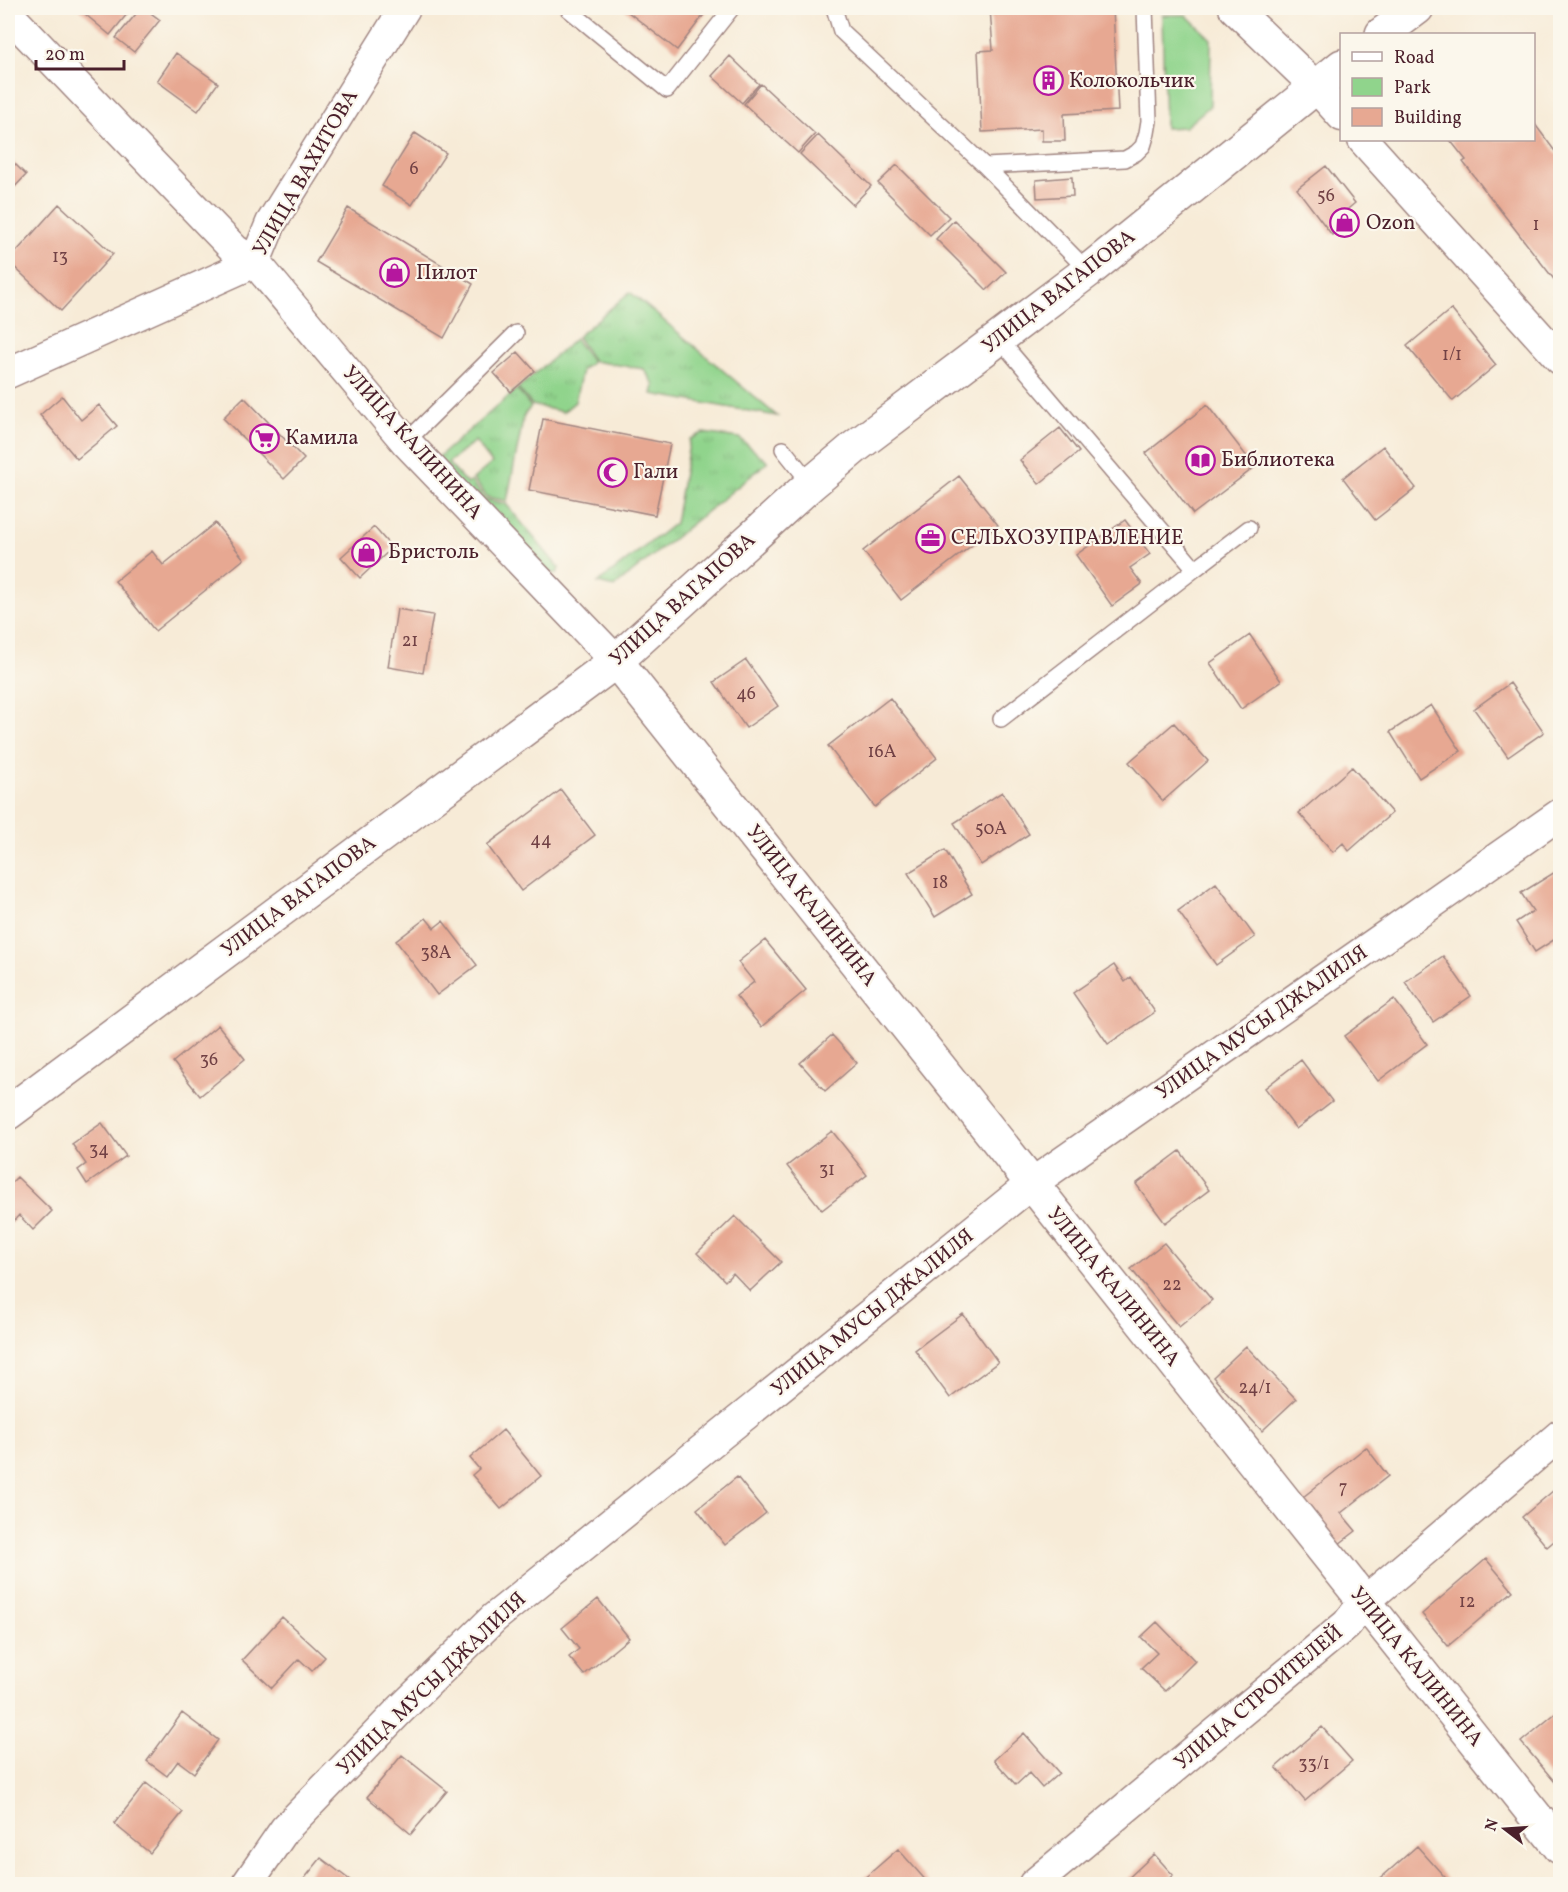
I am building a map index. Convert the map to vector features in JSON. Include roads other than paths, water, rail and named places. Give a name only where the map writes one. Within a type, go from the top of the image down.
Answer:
[{"type":"street","name":"УЛИЦА ВАХИТОВА","points":[[8,373],[255,262],[272,223],[405,8]]},
{"type":"street","points":[[1234,8],[1315,86],[1340,115]]},
{"type":"street","points":[[1383,33],[1417,8]]},
{"type":"street","name":"УЛИЦА КАЛИНИНА","points":[[8,14],[235,250],[255,262],[406,442],[616,661],[1560,1847]]},
{"type":"street","name":"УЛИЦА ВАГАПОВА","points":[[8,1113],[616,661],[811,484],[850,441],[999,339],[1088,271],[1340,67]]},
{"type":"street","points":[[1364,141],[1560,359]]},
{"type":"street","name":"УЛИЦА МУСЫ ДЖАЛИЛЯ","points":[[247,1884],[285,1829],[494,1618],[1031,1184],[1560,814]]},
{"type":"street","name":"УЛИЦА СТРОИТЕЛЕЙ","points":[[1034,1884],[1178,1767],[1347,1624],[1364,1602],[1560,1435]]},
{"type":"lane","points":[[567,8],[667,90],[732,8]]},
{"type":"lane","points":[[834,8],[841,31],[985,166],[1088,271]]},
{"type":"lane","points":[[985,166],[1125,159],[1136,153],[1143,146],[1149,121],[1145,8]]},
{"type":"lane","points":[[406,442],[516,333]]},
{"type":"lane","points":[[999,339],[1195,569]]},
{"type":"lane","points":[[783,449],[811,484]]},
{"type":"lane","points":[[1001,719],[1249,528]]},
{"type":"place","name":"Колокольчик","points":[[1048,81]]},
{"type":"place","name":"Ozon","points":[[1345,223]]},
{"type":"place","name":"Пилот","points":[[395,273]]},
{"type":"place","name":"Камила","points":[[264,438]]},
{"type":"place","name":"Библиотека","points":[[1200,460]]},
{"type":"place","name":"Гали","points":[[612,472]]},
{"type":"place","name":"СЕЛЬХОЗУПРАВЛЕНИЕ","points":[[930,538]]},
{"type":"place","name":"Бристоль","points":[[367,552]]}]
